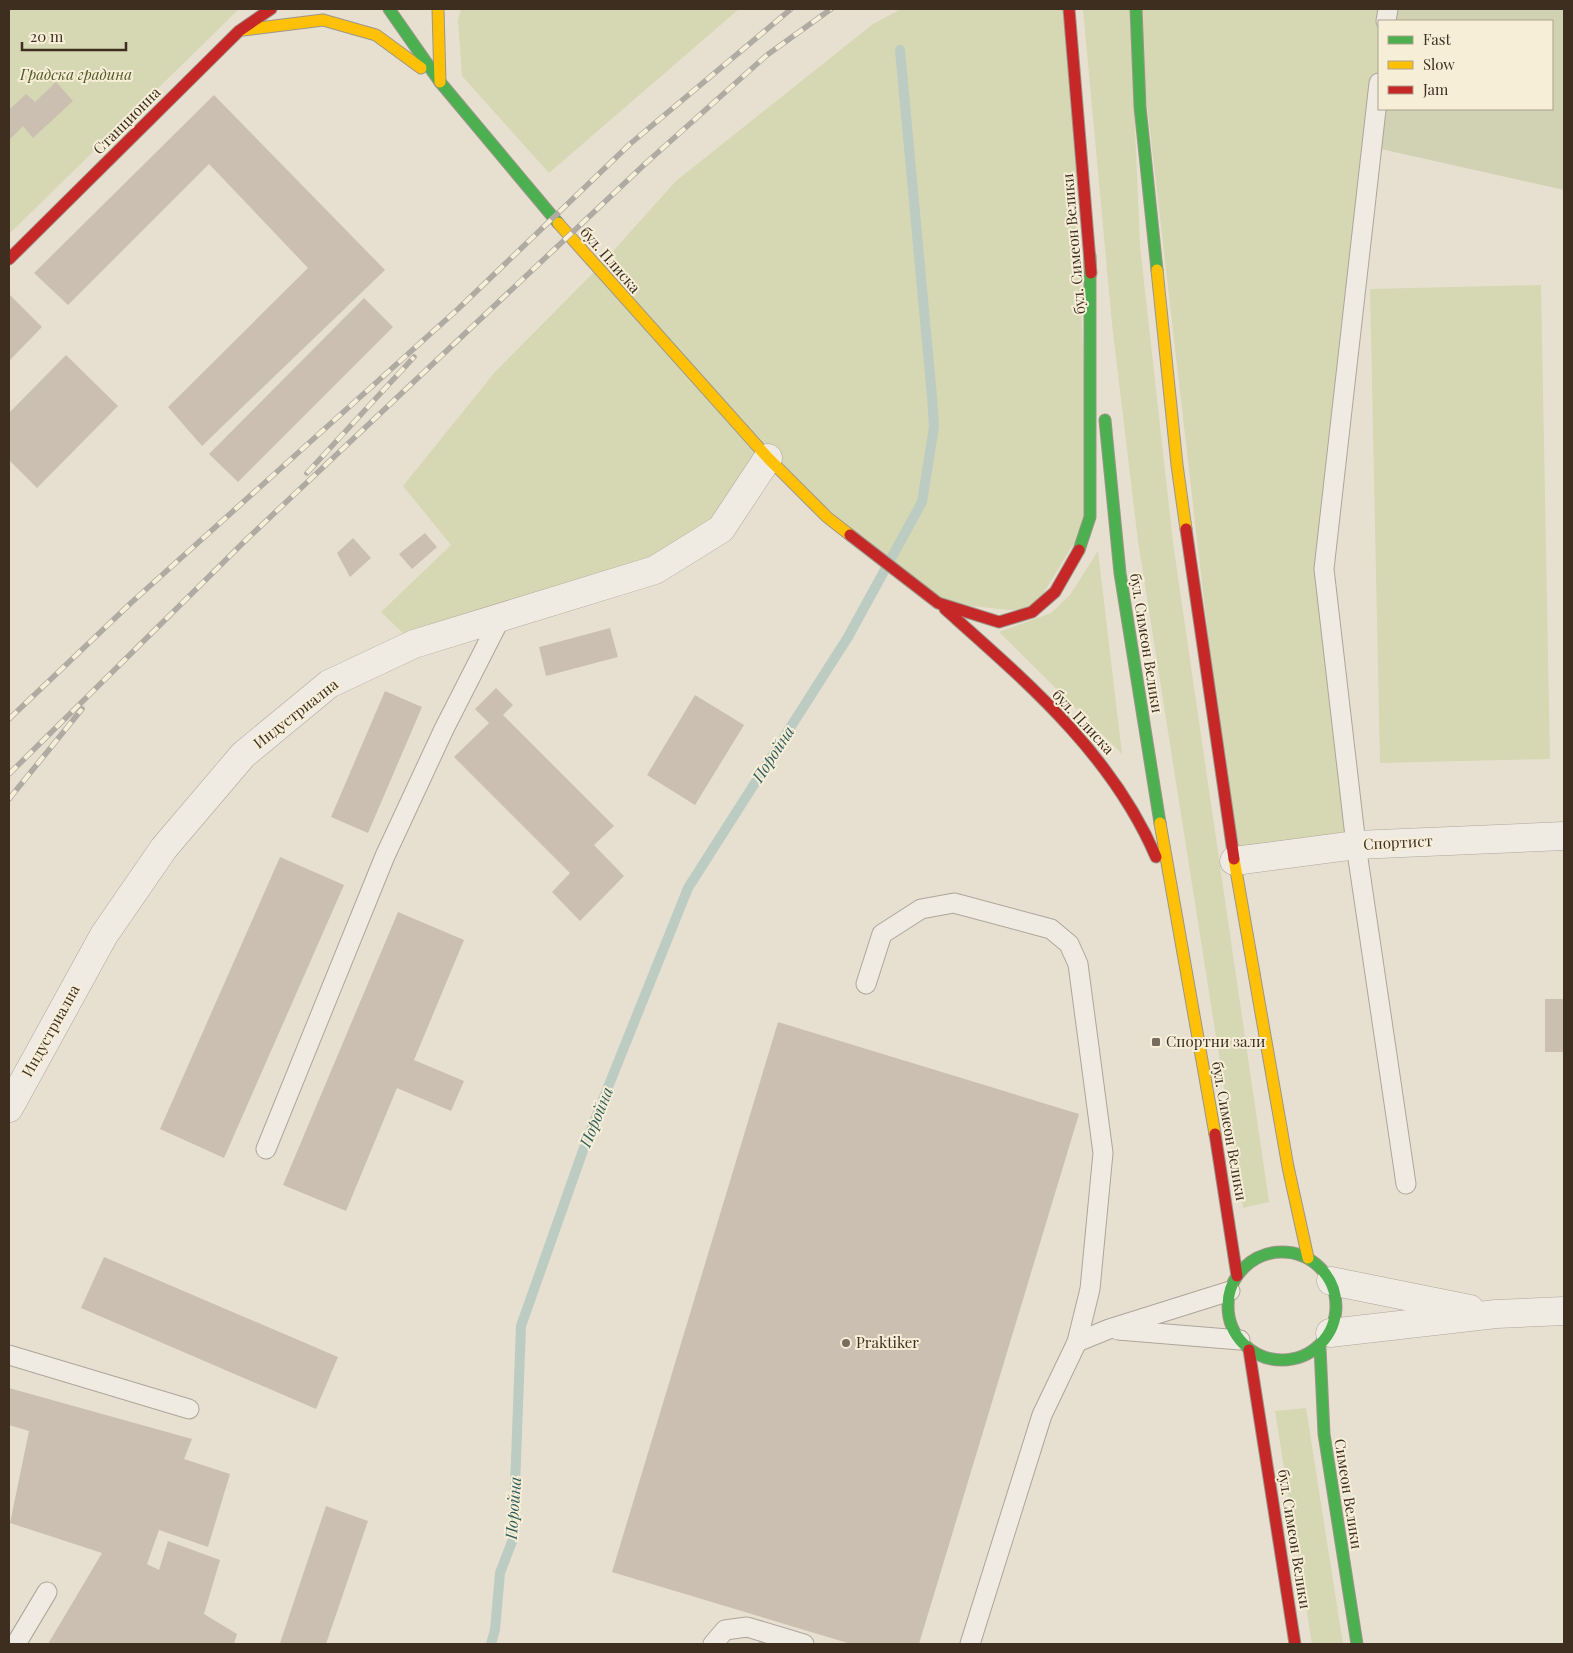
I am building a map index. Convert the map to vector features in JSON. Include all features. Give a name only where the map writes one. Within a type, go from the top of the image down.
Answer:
[{"type":"main road","name":"Станционна","points":[[9,259],[239,31],[271,9]]},
{"type":"main road","name":"бул. Плиска","points":[[388,9],[440,82],[597,269],[768,458],[827,517],[938,602],[1054,711],[1103,766],[1134,810],[1171,889]]},
{"type":"main road","points":[[438,9],[440,82]]},
{"type":"main road","name":"бул. Симеон Велики","points":[[1070,9],[1102,385]]},
{"type":"main road","points":[[1136,9],[1140,107],[1177,465],[1234,862],[1288,1167],[1308,1258]]},
{"type":"main road","points":[[239,31],[323,20],[376,36],[440,82]]},
{"type":"main road","points":[[938,602],[999,622],[1032,612],[1055,592],[1078,554],[1090,517],[1090,256]]},
{"type":"main road","name":"бул. Симеон Велики","points":[[1104,405],[1120,573],[1171,889],[1228,1210],[1234,1283]]},
{"type":"main road","points":[[1278,1252],[1293,1253],[1308,1258],[1321,1268],[1331,1281],[1336,1298],[1336,1316],[1325,1340],[1292,1360],[1277,1361],[1262,1357],[1244,1345],[1231,1325],[1228,1308],[1234,1283],[1248,1264],[1262,1256],[1278,1252]]},
{"type":"main road","name":"Симеон Велики","points":[[1325,1340],[1324,1434],[1357,1644]]},
{"type":"main road","name":"бул. Симеон Велики","points":[[1244,1345],[1295,1644]]},
{"type":"street","name":"Индустриална","points":[[9,1108],[104,935],[164,848],[243,755],[329,684],[414,644],[655,570],[721,529],[768,458]]},
{"type":"street","name":"Спортист","points":[[1234,862],[1356,845],[1564,836]]},
{"type":"street","points":[[1331,1281],[1496,1314]]},
{"type":"street","points":[[1325,1340],[1496,1314],[1564,1310]]},
{"type":"lane","points":[[1378,92],[1324,569],[1356,845],[1406,1184]]},
{"type":"lane","points":[[266,1149],[385,856],[444,729],[501,617]]},
{"type":"lane","points":[[866,984],[882,934],[921,909],[954,903],[1051,929],[1069,944],[1078,964],[1103,1152],[1090,1289],[1077,1342],[1042,1415],[970,1644]]},
{"type":"lane","points":[[1077,1342],[1234,1283]]},
{"type":"lane","points":[[1109,1329],[1244,1345]]},
{"type":"lane","points":[[9,1355],[189,1409]]},
{"type":"lane","points":[[16,1644],[47,1592]]},
{"type":"lane","points":[[713,1644],[725,1630],[747,1627],[804,1644]]},
{"type":"green space","name":"Градска градина","points":[[9,9],[239,9],[9,234]]},
{"type":"green space","points":[[461,9],[739,9],[549,173],[462,76],[458,20]]},
{"type":"green space","points":[[901,9],[1069,9],[1090,517],[1032,612],[940,603],[769,459],[721,529],[655,570],[414,644],[381,612],[451,545],[403,486],[495,372],[597,269],[676,181],[873,24]]},
{"type":"green space","points":[[1083,9],[1130,9],[1140,246],[1173,543],[1269,1202],[1243,1208],[1138,541],[1112,324]]},
{"type":"green space","points":[[1136,9],[1388,9],[1378,20],[1378,92],[1324,569],[1356,845],[1234,861]]},
{"type":"green space","points":[[1388,9],[1564,9],[1564,190],[1372,147],[1379,110],[1553,110],[1553,20],[1386,20]]},
{"type":"green space","points":[[1541,285],[1550,759],[1380,763],[1370,289]]},
{"type":"green space","points":[[1098,551],[1122,754],[999,632],[1051,613],[1070,595]]},
{"type":"green space","points":[[1306,1408],[1343,1644],[1312,1644],[1275,1411]]},
{"type":"building","points":[[56,82],[73,101],[33,138],[23,126],[9,140],[9,110],[26,94],[35,102]]},
{"type":"building","points":[[214,95],[385,270],[202,446],[168,407],[308,268],[209,164],[68,305],[34,273]]},
{"type":"building","points":[[9,294],[42,327],[9,361]]},
{"type":"building","points":[[364,298],[393,327],[238,482],[209,454]]},
{"type":"building","points":[[66,355],[118,406],[37,488],[9,460],[9,413]]},
{"type":"building","points":[[425,533],[437,547],[412,569],[399,554]]},
{"type":"building","points":[[353,538],[371,558],[350,577],[337,553]]},
{"type":"building","points":[[610,628],[618,657],[546,676],[539,647]]},
{"type":"building","points":[[496,688],[513,705],[503,715],[614,826],[594,845],[624,876],[580,921],[552,892],[570,873],[454,757],[489,723],[475,709]]},
{"type":"building","points":[[385,691],[422,707],[368,833],[331,817]]},
{"type":"building","points":[[695,695],[744,725],[695,805],[647,775]]},
{"type":"building","points":[[280,857],[344,885],[224,1158],[160,1129]]},
{"type":"building","points":[[398,912],[464,940],[414,1060],[464,1081],[451,1111],[397,1088],[346,1211],[283,1185]]},
{"type":"building","points":[[1545,999],[1564,999],[1564,1052],[1545,1052]]},
{"type":"building","name":"Praktiker","points":[[778,1022],[1079,1114],[919,1644],[851,1644],[612,1572]]},
{"type":"building","points":[[104,1257],[338,1357],[316,1409],[81,1308]]},
{"type":"building","points":[[9,1388],[192,1439],[184,1459],[230,1474],[208,1547],[159,1530],[147,1564],[159,1570],[168,1541],[220,1560],[204,1614],[237,1634],[234,1644],[48,1644],[102,1553],[10,1523],[29,1431],[9,1425]]},
{"type":"building","points":[[326,1506],[368,1521],[326,1644],[280,1643]]},
{"type":"building","points":[[760,1639],[774,1644],[758,1644]]},
{"type":"waterway","name":"Поройна","points":[[491,1644],[495,1630],[500,1573],[513,1539],[521,1326],[586,1142],[688,888],[848,637],[922,502],[934,427],[900,50]]},
{"type":"railway","points":[[9,719],[132,602],[458,309],[630,144],[791,9]]},
{"type":"railway","points":[[9,774],[248,538],[646,163],[767,55],[831,9]]},
{"type":"railway","points":[[307,473],[414,357]]},
{"type":"railway","points":[[9,799],[82,709]]},
{"type":"traffic: fast","points":[[389,9],[440,82],[558,223]]},
{"type":"traffic: fast","points":[[1136,9],[1140,107],[1157,270]]},
{"type":"traffic: fast","points":[[1079,550],[1090,517],[1090,256]]},
{"type":"traffic: fast","points":[[1105,420],[1120,573],[1160,823]]},
{"type":"traffic: fast","points":[[1282,1252],[1303,1256],[1320,1268],[1332,1285],[1336,1306],[1332,1327],[1320,1344],[1303,1356],[1282,1360],[1261,1356],[1244,1344],[1232,1327],[1228,1306],[1232,1285],[1244,1268],[1261,1256],[1282,1252]]},
{"type":"traffic: fast","points":[[1320,1348],[1324,1434],[1357,1644]]},
{"type":"traffic: slow","points":[[438,9],[440,82]]},
{"type":"traffic: slow","points":[[243,30],[323,20],[376,35],[421,68]]},
{"type":"traffic: slow","points":[[558,223],[768,458],[827,517],[850,535]]},
{"type":"traffic: slow","points":[[1157,270],[1177,465],[1186,529]]},
{"type":"traffic: slow","points":[[1160,823],[1215,1134]]},
{"type":"traffic: slow","points":[[1234,859],[1288,1167],[1308,1258]]},
{"type":"traffic: jam","points":[[9,259],[239,31],[271,9]]},
{"type":"traffic: jam","points":[[1069,9],[1091,273]]},
{"type":"traffic: jam","points":[[1186,529],[1234,859]]},
{"type":"traffic: jam","points":[[850,535],[938,603],[999,622],[1032,612],[1055,592],[1079,550]]},
{"type":"traffic: jam","points":[[945,609],[1036,692],[1092,753],[1116,785],[1138,820],[1156,857]]},
{"type":"traffic: jam","points":[[1215,1134],[1237,1276]]},
{"type":"traffic: jam","points":[[1249,1350],[1295,1644]]},
{"type":"place","name":"Спортни зали","points":[[1156,1042]]},
{"type":"place","name":"Praktiker","points":[[846,1343]]}]
